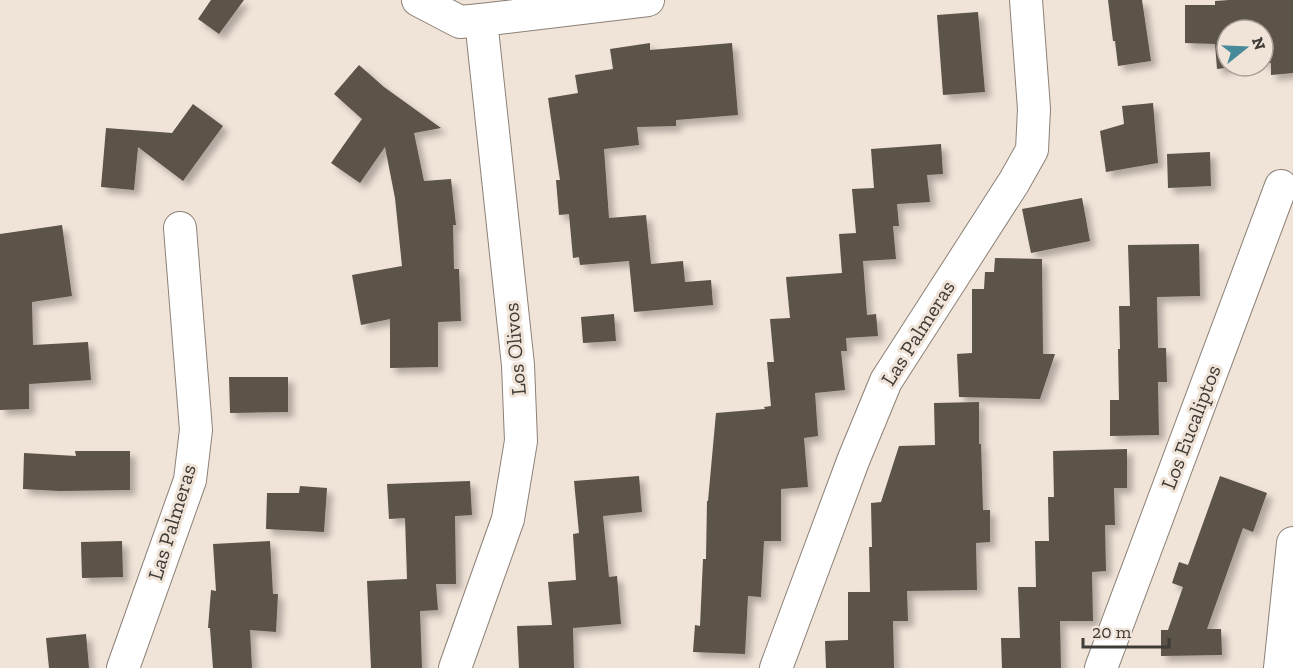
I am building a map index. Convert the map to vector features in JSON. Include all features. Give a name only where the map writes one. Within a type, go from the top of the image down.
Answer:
[{"type":"street","points":[[418,0],[471,21],[648,0]]},
{"type":"street","name":"Las Palmeras","points":[[776,668],[853,461],[886,381],[1014,182],[1032,150],[1034,109],[1026,0]]},
{"type":"street","name":"Los Olivos","points":[[455,668],[508,519],[521,441],[518,365],[471,21]]},
{"type":"street","name":"Los Eucaliptos","points":[[1101,668],[1281,186]]},
{"type":"street","name":"Las Palmeras","points":[[123,668],[190,480],[196,429],[180,228]]},
{"type":"street","points":[[1280,668],[1293,543]]},
{"type":"building","points":[[211,0],[244,0],[219,34],[198,19]]},
{"type":"building","points":[[1108,0],[1142,0],[1151,61],[1118,66]]},
{"type":"building","points":[[1293,0],[1293,73],[1275,75],[1275,18],[1215,18],[1215,44],[1185,43],[1185,5],[1215,5],[1215,1]]},
{"type":"building","points":[[978,12],[985,92],[943,95],[937,15]]},
{"type":"building","points":[[650,43],[650,50],[732,43],[738,115],[676,120],[676,126],[637,127],[639,145],[604,149],[609,218],[646,215],[651,264],[683,261],[685,282],[711,280],[713,305],[634,312],[629,261],[580,265],[579,257],[573,258],[569,214],[559,215],[556,180],[560,180],[548,98],[578,93],[575,75],[613,69],[610,49]]},
{"type":"building","points":[[359,65],[384,87],[441,128],[414,133],[424,181],[451,179],[456,225],[453,225],[454,269],[459,269],[461,321],[438,322],[438,367],[390,368],[390,319],[361,325],[352,275],[402,266],[395,198],[385,147],[360,183],[331,163],[362,119],[334,94]]},
{"type":"building","points":[[1153,103],[1158,163],[1106,172],[1100,131],[1124,124],[1122,106]]},
{"type":"building","points":[[193,104],[223,126],[183,181],[138,147],[134,190],[101,187],[106,128],[172,133]]},
{"type":"building","points":[[941,144],[943,174],[927,175],[930,202],[897,204],[899,226],[893,226],[896,259],[863,261],[867,315],[876,314],[878,336],[846,338],[847,351],[841,351],[845,390],[815,393],[818,436],[804,438],[808,487],[781,489],[781,541],[764,541],[761,597],[748,596],[745,654],[693,652],[695,625],[700,626],[703,559],[706,559],[707,501],[716,413],[765,409],[764,407],[771,406],[767,362],[774,362],[770,319],[790,318],[786,277],[842,273],[839,234],[856,233],[852,189],[874,188],[871,149]]},
{"type":"building","points":[[1210,152],[1211,186],[1168,188],[1167,154]]},
{"type":"building","points":[[1082,198],[1090,241],[1031,253],[1022,209]]},
{"type":"building","points":[[62,225],[72,296],[32,302],[33,345],[88,342],[91,380],[29,384],[29,409],[0,410],[0,234]]},
{"type":"building","points":[[1199,244],[1200,296],[1157,297],[1158,348],[1166,348],[1167,382],[1158,382],[1159,435],[1110,436],[1110,400],[1119,400],[1119,306],[1130,306],[1128,245]]},
{"type":"building","points":[[995,258],[1042,259],[1043,354],[1055,354],[1040,399],[959,397],[957,354],[972,353],[972,289],[984,289],[985,272],[994,272]]},
{"type":"building","points":[[614,314],[616,341],[583,343],[581,317]]},
{"type":"building","points":[[229,377],[288,377],[288,412],[230,413]]},
{"type":"building","points":[[979,402],[983,510],[990,510],[990,542],[976,543],[977,590],[907,591],[908,621],[893,621],[894,668],[826,668],[825,641],[848,640],[848,592],[870,592],[871,503],[881,502],[899,446],[935,445],[934,403]]},
{"type":"building","points":[[1127,449],[1127,488],[1114,488],[1115,525],[1105,525],[1106,571],[1092,572],[1093,621],[1060,621],[1061,668],[1002,668],[1001,638],[1020,638],[1018,587],[1036,587],[1035,541],[1049,541],[1048,497],[1054,497],[1053,451]]},
{"type":"building","points":[[75,451],[130,451],[130,490],[23,489],[24,453],[76,456]]},
{"type":"building","points":[[639,476],[642,512],[603,516],[609,577],[617,576],[621,624],[573,628],[574,668],[519,668],[517,626],[552,625],[548,582],[576,580],[573,534],[579,533],[574,481]]},
{"type":"building","points":[[1220,476],[1267,493],[1253,532],[1243,528],[1207,629],[1221,629],[1222,655],[1161,656],[1161,630],[1168,630],[1183,587],[1172,583],[1179,562],[1188,565]]},
{"type":"building","points":[[470,481],[472,515],[455,516],[456,584],[436,584],[438,610],[420,611],[422,668],[371,668],[367,581],[407,579],[405,518],[389,519],[387,484]]},
{"type":"building","points":[[300,486],[327,488],[324,532],[266,529],[267,493],[299,493]]},
{"type":"building","points":[[122,541],[123,577],[82,578],[81,542]]},
{"type":"building","points":[[270,541],[273,594],[278,594],[276,632],[250,630],[252,668],[213,668],[210,628],[208,628],[211,590],[216,591],[213,544]]},
{"type":"building","points":[[86,634],[89,668],[49,668],[46,638]]}]
